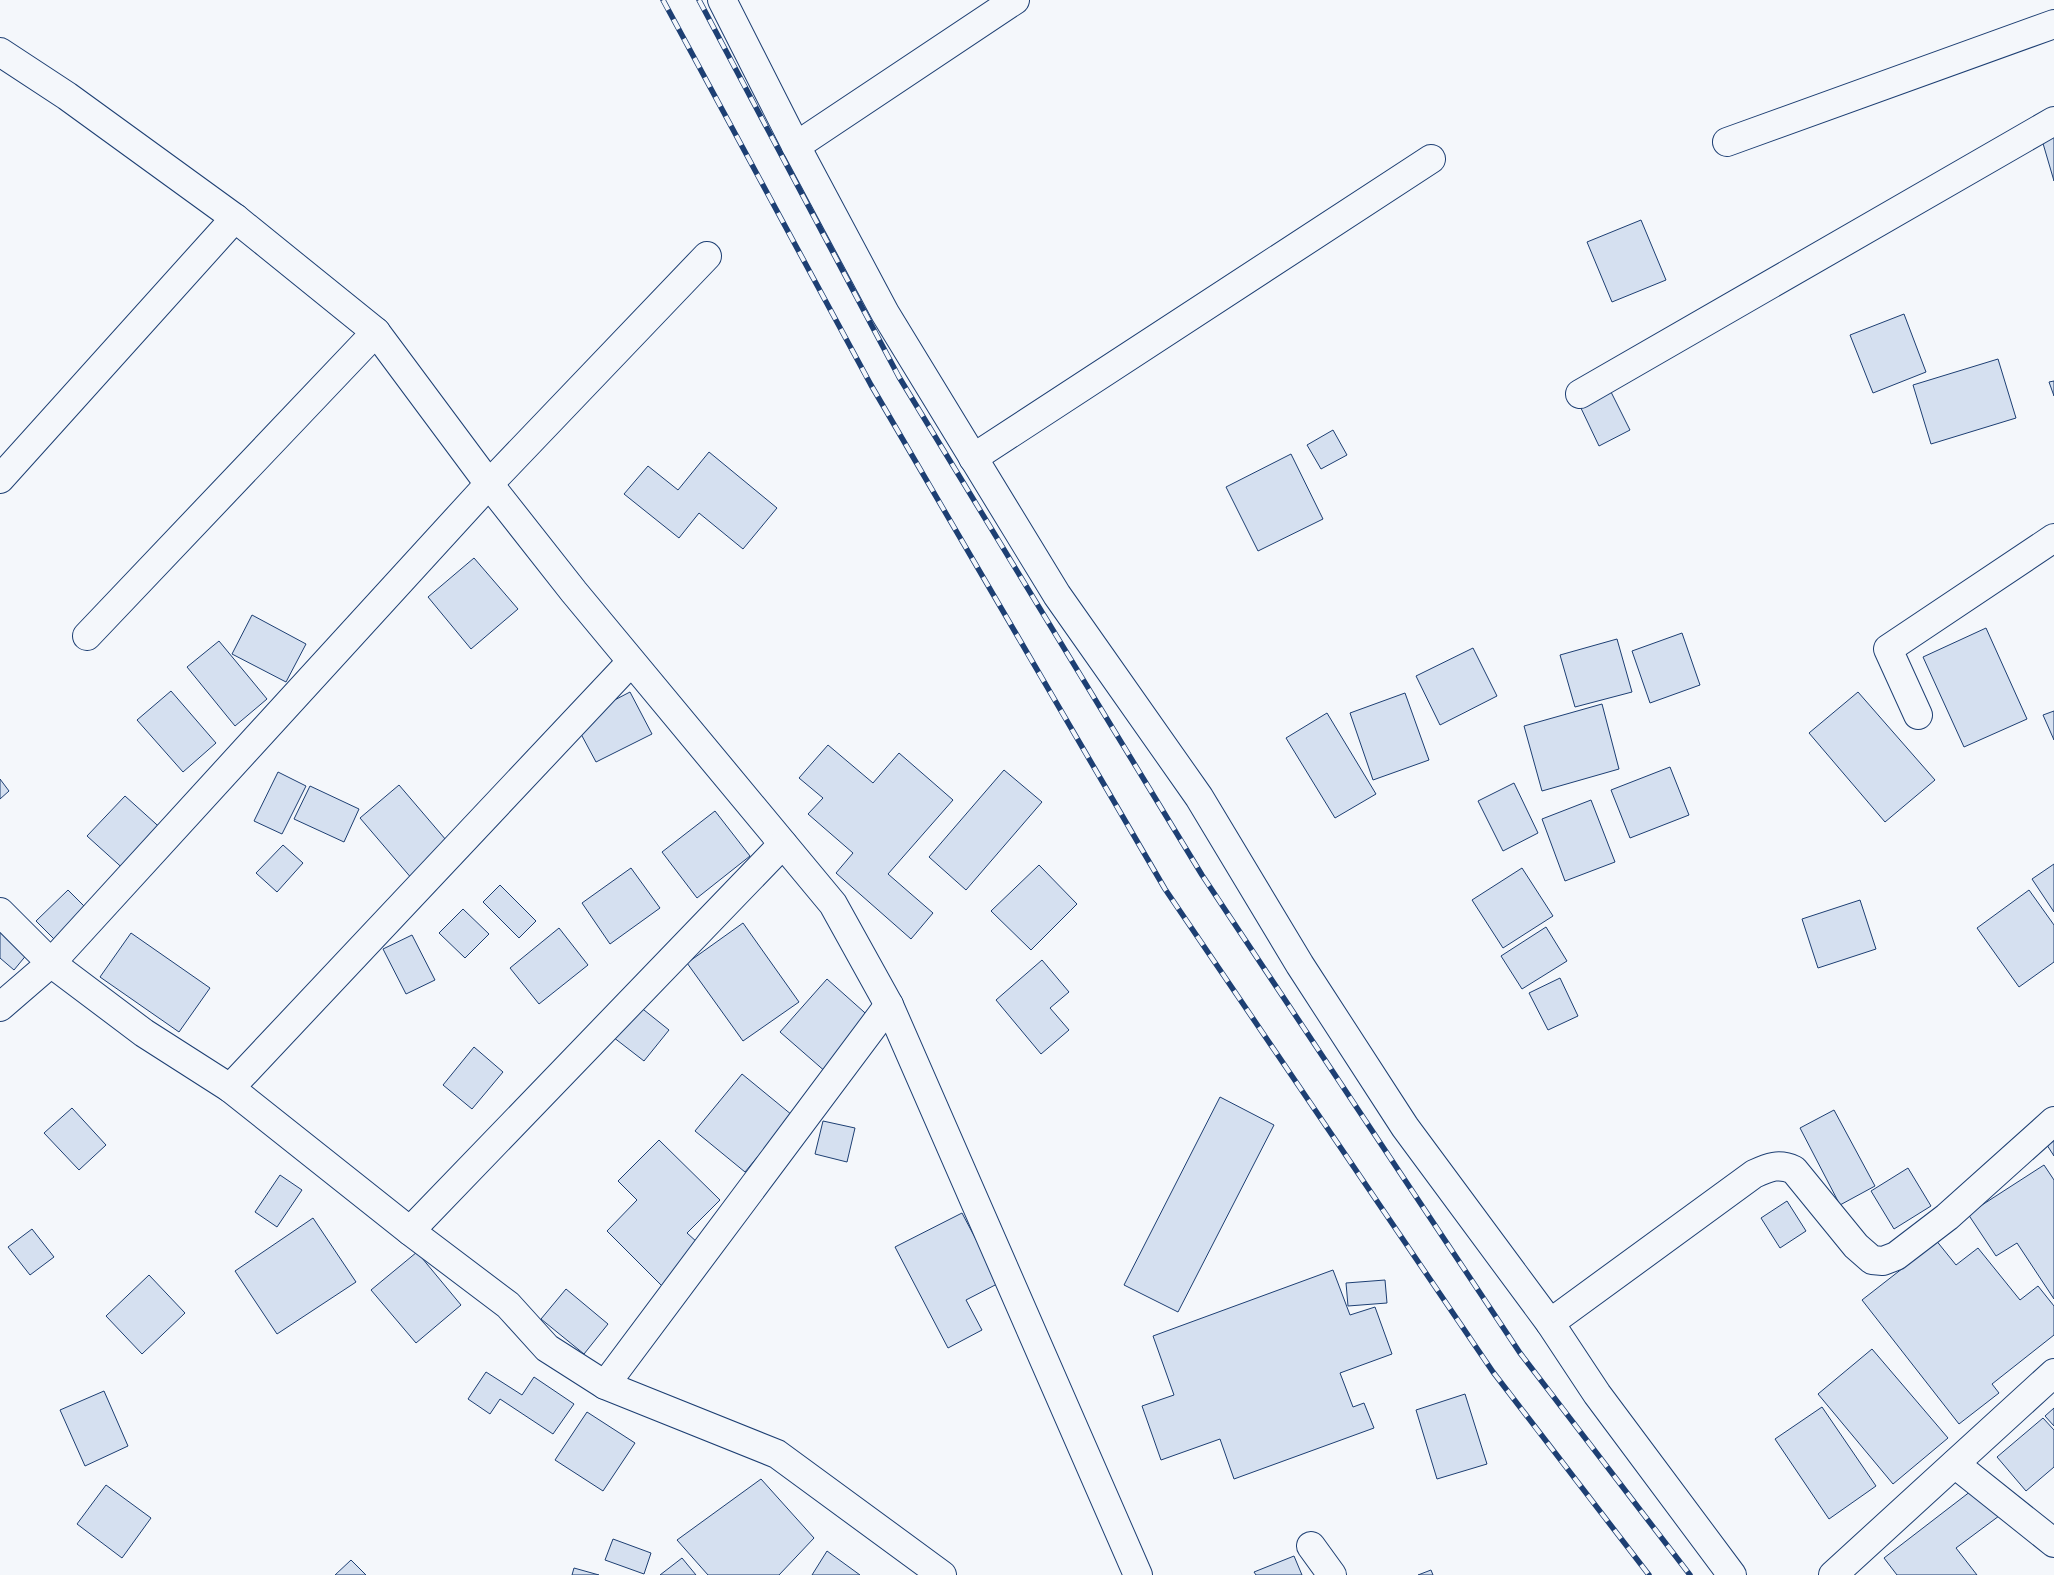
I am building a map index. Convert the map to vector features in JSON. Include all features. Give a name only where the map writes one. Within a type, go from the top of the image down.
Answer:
[{"type":"street","points":[[722,0],[796,146],[885,313],[1057,595],[1199,797],[1300,965],[1405,1127],[1550,1323],[1598,1394],[1732,1575]]},
{"type":"street","points":[[796,146],[1015,0]]},
{"type":"street","points":[[1727,142],[2054,24]]},
{"type":"street","points":[[0,52],[67,96],[235,218],[376,332],[489,484],[632,662],[833,904],[889,1005],[1138,1575]]},
{"type":"street","points":[[1580,394],[2054,121]]},
{"type":"street","points":[[973,458],[1431,160]]},
{"type":"street","points":[[0,479],[235,218]]},
{"type":"street","points":[[0,1007],[51,963],[489,484],[707,256]]},
{"type":"street","points":[[87,636],[376,332]]},
{"type":"street","points":[[1918,715],[1888,649],[2054,538]]},
{"type":"street","points":[[230,1088],[632,662]]},
{"type":"street","points":[[410,1231],[783,844]]},
{"type":"street","points":[[0,912],[51,963],[144,1033],[230,1088],[410,1231],[508,1305],[547,1348],[605,1385],[777,1454],[942,1575]]},
{"type":"street","points":[[605,1385],[889,1005]]},
{"type":"street","points":[[1550,1323],[1754,1174],[1769,1167],[1784,1165],[1794,1170],[1856,1246],[1872,1260],[1883,1262],[1896,1256],[1947,1218],[2054,1120]]},
{"type":"street","points":[[1833,1575],[2054,1373]]},
{"type":"street","points":[[1955,1464],[2054,1543]]},
{"type":"street","points":[[1311,1546],[1332,1575]]},
{"type":"building","points":[[2054,137],[2054,181],[2042,140]]},
{"type":"building","points":[[1641,220],[1666,280],[1612,302],[1587,242]]},
{"type":"building","points":[[1904,314],[1926,372],[1873,393],[1850,335]]},
{"type":"building","points":[[1998,359],[2016,418],[1931,444],[1913,385]]},
{"type":"building","points":[[2054,381],[2054,396],[2049,382]]},
{"type":"building","points":[[1609,388],[1630,430],[1599,446],[1579,404]]},
{"type":"building","points":[[1333,430],[1347,455],[1321,469],[1307,445]]},
{"type":"building","points":[[709,452],[777,508],[743,549],[699,513],[679,538],[624,494],[648,466],[678,490]]},
{"type":"building","points":[[1291,454],[1323,519],[1258,551],[1226,487]]},
{"type":"building","points":[[474,558],[518,609],[471,649],[428,597]]},
{"type":"building","points":[[252,615],[306,644],[286,682],[232,654]]},
{"type":"building","points":[[1986,628],[2027,719],[1964,747],[1923,657]]},
{"type":"building","points":[[1682,633],[1700,685],[1650,703],[1632,651]]},
{"type":"building","points":[[1617,639],[1632,692],[1575,707],[1560,655]]},
{"type":"building","points":[[219,641],[267,699],[235,726],[187,667]]},
{"type":"building","points":[[1473,648],[1497,696],[1440,725],[1416,676]]},
{"type":"building","points":[[171,691],[216,743],[183,772],[137,720]]},
{"type":"building","points":[[630,692],[652,734],[596,762],[574,721]]},
{"type":"building","points":[[1858,692],[1935,780],[1885,822],[1809,733]]},
{"type":"building","points":[[1405,693],[1429,760],[1373,780],[1350,713]]},
{"type":"building","points":[[1602,704],[1619,769],[1542,791],[1524,726]]},
{"type":"building","points":[[2054,711],[2054,740],[2043,715]]},
{"type":"building","points":[[1327,713],[1376,794],[1335,818],[1286,738]]},
{"type":"building","points":[[828,745],[873,783],[899,753],[953,800],[888,874],[933,913],[911,939],[836,873],[853,853],[808,814],[823,798],[799,778]]},
{"type":"building","points":[[1670,767],[1689,815],[1630,838],[1611,790]]},
{"type":"building","points":[[1004,770],[1042,802],[966,890],[929,857]]},
{"type":"building","points":[[278,772],[306,786],[282,834],[254,821]]},
{"type":"building","points":[[0,779],[9,791],[0,799]]},
{"type":"building","points":[[1514,783],[1538,833],[1503,851],[1478,801]]},
{"type":"building","points":[[399,785],[452,847],[413,880],[360,818]]},
{"type":"building","points":[[310,786],[359,809],[344,842],[294,819]]},
{"type":"building","points":[[125,796],[176,842],[138,882],[87,836]]},
{"type":"building","points":[[1591,800],[1615,862],[1565,881],[1542,819]]},
{"type":"building","points":[[715,811],[750,856],[697,898],[662,852]]},
{"type":"building","points":[[283,845],[303,863],[277,892],[256,873]]},
{"type":"building","points":[[2054,864],[2054,912],[2032,879]]},
{"type":"building","points":[[1039,865],[1077,904],[1031,950],[991,911]]},
{"type":"building","points":[[631,868],[660,908],[610,944],[582,903]]},
{"type":"building","points":[[1522,868],[1553,916],[1503,948],[1472,900]]},
{"type":"building","points":[[500,885],[536,921],[519,938],[483,902]]},
{"type":"building","points":[[68,890],[95,917],[63,948],[36,921]]},
{"type":"building","points":[[2029,890],[2054,925],[2054,962],[2019,987],[1977,928]]},
{"type":"building","points":[[1860,900],[1876,949],[1818,968],[1802,919]]},
{"type":"building","points":[[463,909],[489,934],[465,958],[439,933]]},
{"type":"building","points":[[743,923],[799,1002],[743,1041],[687,963]]},
{"type":"building","points":[[1546,927],[1567,961],[1522,989],[1501,956]]},
{"type":"building","points":[[0,928],[28,953],[14,970],[0,958]]},
{"type":"building","points":[[559,928],[588,965],[539,1004],[510,968]]},
{"type":"building","points":[[131,933],[210,988],[179,1032],[100,977]]},
{"type":"building","points":[[412,935],[435,980],[406,994],[383,949]]},
{"type":"building","points":[[1042,960],[1069,992],[1050,1008],[1069,1030],[1041,1054],[996,1000]]},
{"type":"building","points":[[1560,978],[1578,1016],[1548,1030],[1529,993]]},
{"type":"building","points":[[827,979],[873,1020],[827,1073],[780,1032]]},
{"type":"building","points":[[639,1006],[669,1030],[644,1061],[613,1037]]},
{"type":"building","points":[[474,1047],[503,1072],[472,1109],[443,1085]]},
{"type":"building","points":[[742,1074],[792,1115],[745,1172],[695,1131]]},
{"type":"building","points":[[1220,1097],[1274,1125],[1178,1312],[1124,1285]]},
{"type":"building","points":[[72,1108],[106,1145],[79,1170],[44,1133]]},
{"type":"building","points":[[1834,1110],[1875,1186],[1840,1205],[1800,1128]]},
{"type":"building","points":[[823,1121],[855,1128],[847,1162],[815,1154]]},
{"type":"building","points":[[2054,1136],[2054,1156],[2045,1142]]},
{"type":"building","points":[[659,1140],[720,1200],[687,1233],[709,1253],[669,1293],[607,1231],[637,1200],[618,1181]]},
{"type":"building","points":[[2044,1165],[2054,1180],[2054,1299],[2017,1243],[1996,1256],[1968,1214]]},
{"type":"building","points":[[1908,1168],[1931,1206],[1894,1229],[1871,1191]]},
{"type":"building","points":[[280,1175],[302,1190],[277,1227],[255,1212]]},
{"type":"building","points":[[1787,1201],[1806,1231],[1780,1248],[1761,1218]]},
{"type":"building","points":[[962,1213],[999,1283],[966,1300],[982,1330],[948,1348],[895,1247]]},
{"type":"building","points":[[313,1218],[356,1282],[277,1334],[235,1271]]},
{"type":"building","points":[[32,1229],[54,1257],[30,1275],[8,1247]]},
{"type":"building","points":[[1935,1239],[1956,1265],[1978,1248],[2020,1300],[2038,1286],[2054,1306],[2054,1335],[1992,1384],[1999,1393],[1959,1424],[1862,1300],[1903,1268],[1901,1266]]},
{"type":"building","points":[[417,1252],[461,1305],[416,1343],[371,1290]]},
{"type":"building","points":[[1333,1270],[1350,1315],[1375,1307],[1392,1354],[1340,1373],[1353,1407],[1364,1403],[1374,1428],[1234,1479],[1220,1439],[1161,1460],[1142,1406],[1174,1395],[1153,1336]]},
{"type":"building","points":[[149,1275],[185,1313],[142,1354],[106,1316]]},
{"type":"building","points":[[1385,1280],[1387,1303],[1348,1306],[1346,1283]]},
{"type":"building","points":[[566,1289],[608,1324],[584,1354],[541,1319]]},
{"type":"building","points":[[1872,1349],[1948,1438],[1893,1484],[1818,1394]]},
{"type":"building","points":[[486,1372],[522,1395],[534,1377],[574,1404],[553,1434],[500,1399],[490,1414],[468,1399]]},
{"type":"building","points":[[104,1391],[128,1446],[85,1466],[60,1410]]},
{"type":"building","points":[[1465,1394],[1487,1464],[1437,1479],[1416,1410]]},
{"type":"building","points":[[1822,1407],[1876,1486],[1829,1519],[1775,1439]]},
{"type":"building","points":[[2054,1408],[2054,1426],[2045,1416]]},
{"type":"building","points":[[587,1412],[635,1443],[603,1491],[555,1460]]},
{"type":"building","points":[[2043,1418],[2054,1430],[2054,1467],[2026,1491],[1997,1457]]},
{"type":"building","points":[[761,1479],[814,1538],[779,1575],[708,1575],[677,1540]]},
{"type":"building","points":[[1984,1481],[2007,1510],[1956,1548],[1977,1575],[1897,1575],[1884,1558]]},
{"type":"building","points":[[106,1485],[151,1518],[122,1558],[77,1524]]},
{"type":"building","points":[[613,1539],[651,1553],[644,1574],[605,1560]]},
{"type":"building","points":[[827,1551],[860,1575],[812,1575]]},
{"type":"building","points":[[1294,1556],[1302,1575],[1256,1575],[1254,1572]]},
{"type":"building","points":[[682,1558],[696,1575],[660,1575]]},
{"type":"building","points":[[351,1560],[366,1575],[335,1575]]},
{"type":"building","points":[[574,1568],[599,1575],[572,1575]]},
{"type":"building","points":[[1431,1570],[1433,1575],[1418,1575]]},
{"type":"railway","points":[[663,0],[871,385],[1165,889],[1493,1372],[1649,1575]]},
{"type":"railway","points":[[699,0],[899,377],[1202,875],[1520,1353],[1690,1575]]}]
